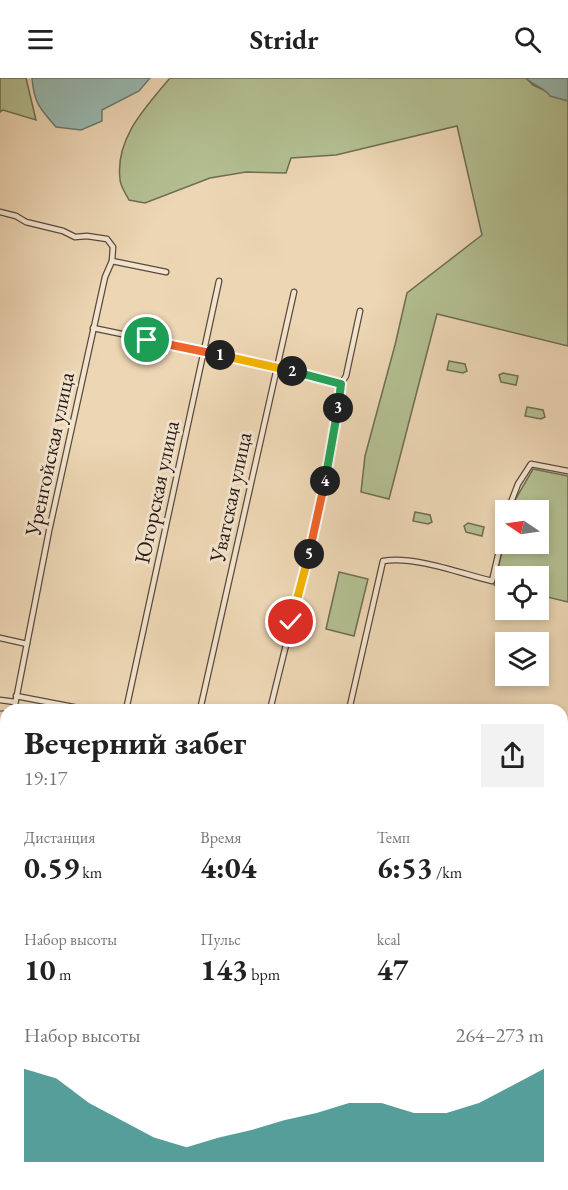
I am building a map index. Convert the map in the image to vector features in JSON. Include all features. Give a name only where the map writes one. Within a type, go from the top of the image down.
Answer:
[{"type":"street","points":[[0,212],[16,216],[26,222],[63,231],[75,237],[107,239],[113,247],[112,261],[166,272]]},
{"type":"street","name":"Уренгойская улица","points":[[15,704],[49,531],[93,328],[105,277],[112,261]]},
{"type":"street","name":"Югорская улица","points":[[127,704],[219,281]]},
{"type":"street","name":"Уватская улица","points":[[201,704],[294,292]]},
{"type":"street","points":[[271,704],[319,508],[341,384],[346,376],[360,311]]},
{"type":"street","points":[[93,328],[276,366],[341,384]]},
{"type":"street","points":[[512,500],[518,484],[531,464],[568,471]]},
{"type":"street","points":[[350,704],[383,561],[395,559],[415,562],[492,581],[498,554]]},
{"type":"street","points":[[0,638],[27,644]]},
{"type":"street","points":[[0,700],[16,699],[49,704]]},
{"type":"green space","points":[[0,78],[26,78],[36,120],[3,110],[0,112]]},
{"type":"green space","points":[[170,78],[526,78],[533,85],[568,101],[568,346],[437,314],[389,499],[361,492],[365,456],[407,293],[482,235],[457,126],[336,155],[291,158],[286,173],[246,172],[210,178],[145,203],[129,200],[120,182],[122,150],[142,112]]},
{"type":"green space","points":[[449,361],[465,364],[467,371],[463,373],[447,370]]},
{"type":"green space","points":[[503,373],[518,376],[516,385],[501,382],[499,375]]},
{"type":"green space","points":[[527,407],[543,410],[545,417],[541,419],[525,416]]},
{"type":"green space","points":[[533,469],[568,476],[568,602],[549,597],[549,566],[499,566],[501,554],[549,554],[549,500],[515,500]]},
{"type":"green space","points":[[415,512],[430,515],[432,522],[428,524],[413,521]]},
{"type":"green space","points":[[468,523],[484,527],[482,536],[466,532],[464,526]]},
{"type":"green space","points":[[339,572],[368,579],[354,636],[326,629]]},
{"type":"water","points":[[32,78],[150,78],[139,91],[102,110],[102,121],[81,130],[56,127],[39,105],[34,94]]},
{"type":"water","points":[[526,78],[568,78],[568,101],[550,96]]},
{"type":"route","points":[[147,340],[276,366],[341,384],[324,485],[291,622]]}]
